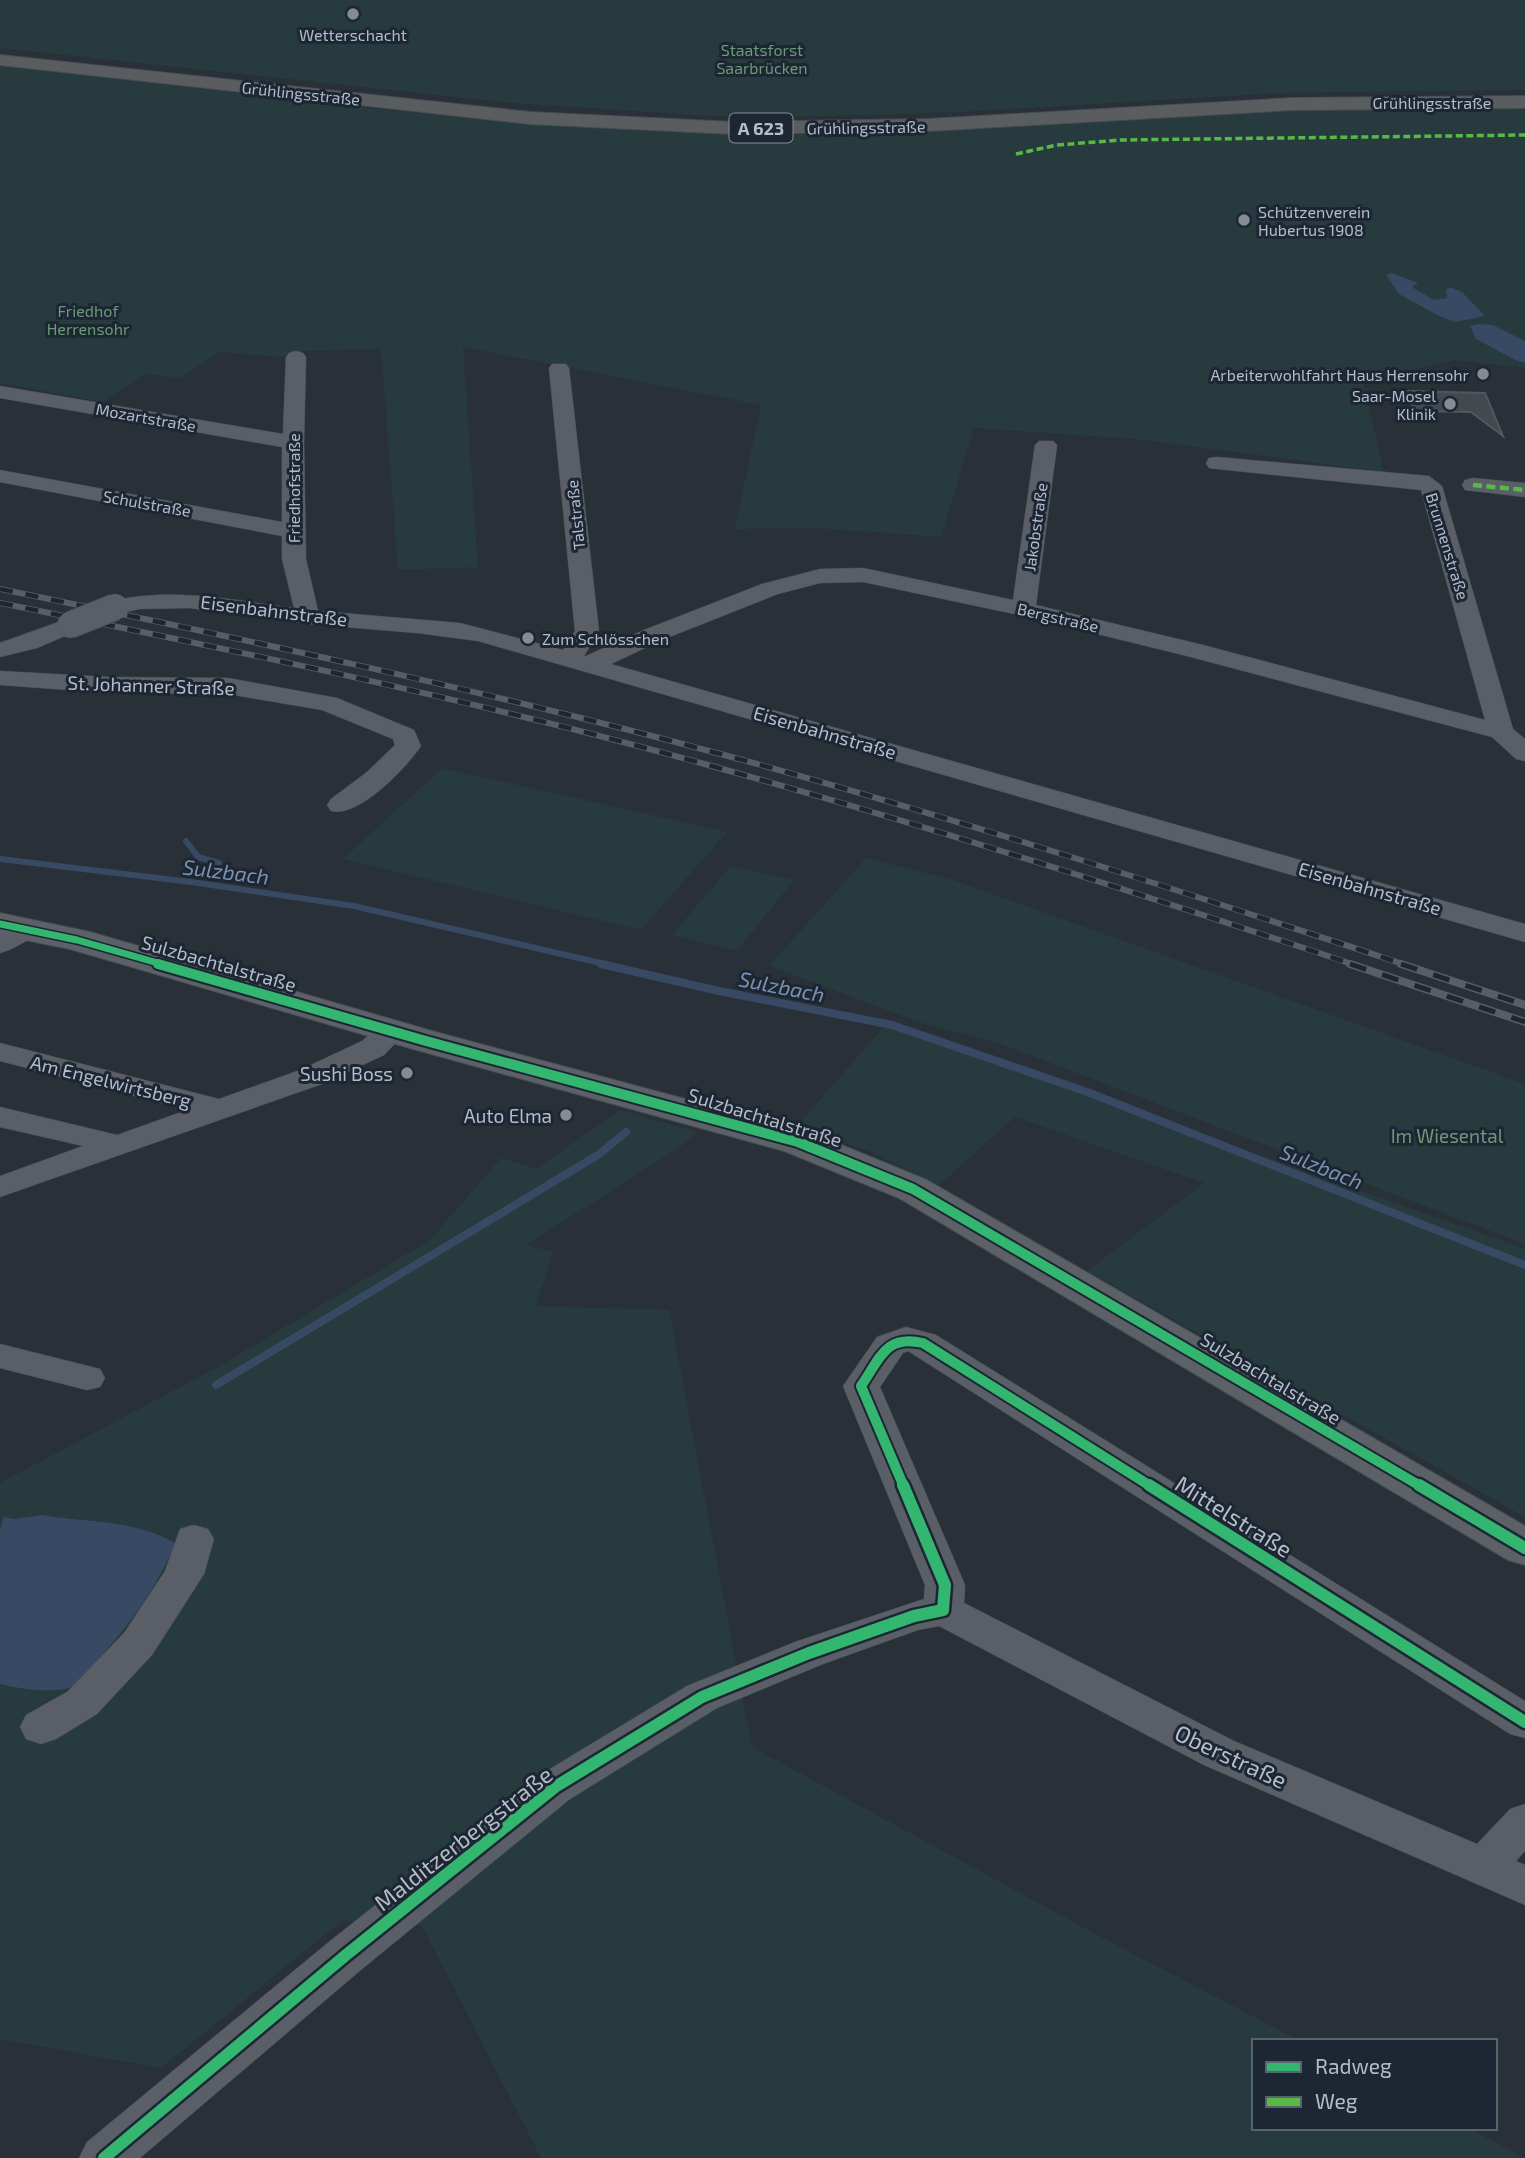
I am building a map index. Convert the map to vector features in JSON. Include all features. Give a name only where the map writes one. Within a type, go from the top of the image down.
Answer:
[{"type":"highway","name":"A 623","points":[[0,55],[523,111],[734,123],[926,120],[1290,99],[1525,99]]},
{"type":"highway","name":"Grühlingsstraße","points":[[0,60],[505,115],[733,128],[929,125],[1293,104],[1525,99]]},
{"type":"main road","name":"Sulzbachtalstraße","points":[[8,932],[77,940],[392,1031],[798,1142],[913,1189],[1525,1548]]},
{"type":"street","name":"Friedhofstraße","points":[[296,357],[293,442],[294,559],[308,617]]},
{"type":"street","name":"Talstraße","points":[[559,368],[587,631],[580,661]]},
{"type":"street","name":"Mozartstraße","points":[[0,391],[293,442]]},
{"type":"street","name":"Jakobstraße","points":[[1024,609],[1046,445]]},
{"type":"street","name":"Brunnenstraße","points":[[1217,463],[1421,481],[1431,486],[1501,732]]},
{"type":"street","name":"Schulstraße","points":[[0,476],[293,531]]},
{"type":"street","points":[[1473,485],[1525,490]]},
{"type":"street","name":"Bergstraße","points":[[580,661],[770,589],[820,576],[863,575],[1024,609],[1194,650],[1501,732],[1525,753]]},
{"type":"street","name":"Eisenbahnstraße","points":[[0,650],[28,643],[115,607],[160,598],[183,598],[308,617],[439,626],[481,634],[580,661],[1525,933]]},
{"type":"street","name":"St. Johanner Straße","points":[[0,678],[110,685],[228,686],[328,703],[405,736],[408,746],[393,764],[376,781],[341,805]]},
{"type":"street","name":"Am Engelwirtsberg","points":[[0,1186],[342,1064],[373,1048],[392,1031]]},
{"type":"street","name":"Am Engelwirtsberg","points":[[0,1052],[222,1109]]},
{"type":"street","points":[[0,1117],[119,1145]]},
{"type":"street","name":"Mittelstraße","points":[[943,1609],[945,1585],[861,1386],[890,1345],[906,1339],[923,1343],[1525,1721]]},
{"type":"street","points":[[0,1356],[87,1378]]},
{"type":"street","points":[[41,1727],[82,1703],[138,1644],[184,1574],[194,1539]]},
{"type":"street","name":"Oberstraße","points":[[943,1609],[1219,1753],[1525,1886]]},
{"type":"street","name":"Malditzerbergstraße","points":[[104,2158],[346,1955],[555,1787],[702,1697],[809,1653],[914,1616],[943,1609]]},
{"type":"street","points":[[1483,1866],[1525,1822]]},
{"type":"green space","name":"Staatsforst Saarbrücken","points":[[0,0],[1525,0],[1525,90],[1281,93],[961,112],[713,116],[513,103],[0,48]]},
{"type":"green space","name":"Staatsforst Saarbrücken","points":[[0,65],[454,116],[636,130],[727,133],[877,132],[1325,107],[1525,107],[1525,368],[1453,360],[1363,382],[1384,472],[1136,439],[974,428],[941,537],[817,528],[735,529],[761,405],[463,347],[478,567],[398,570],[381,349],[306,351],[280,357],[220,352],[180,378],[146,374],[103,402],[0,383]]},
{"type":"green space","points":[[442,768],[727,832],[641,930],[343,859]]},
{"type":"green space","name":"Im Wiesental","points":[[866,858],[953,880],[1525,1084],[1525,1244],[998,1043],[922,1023],[769,966]]},
{"type":"green space","points":[[731,866],[794,880],[737,951],[672,935]]},
{"type":"green space","points":[[887,1023],[1525,1249],[1525,1517],[1087,1271],[1204,1183],[1015,1117],[939,1185],[869,1151],[796,1127]]},
{"type":"green space","points":[[620,1110],[697,1132],[683,1145],[526,1245],[553,1252],[536,1306],[669,1310],[752,1747],[1101,1937],[1296,2039],[1252,2039],[1252,2130],[1472,2130],[1525,2158],[541,2158],[422,1926],[342,1921],[161,2068],[0,2039],[0,1483],[218,1367],[430,1240],[501,1158],[536,1169]]},
{"type":"water","points":[[1392,273],[1418,283],[1412,287],[1434,300],[1447,298],[1446,290],[1450,287],[1462,292],[1485,316],[1455,322],[1437,315],[1399,294],[1386,275]]},
{"type":"water","points":[[1493,325],[1525,341],[1525,362],[1519,362],[1476,339],[1470,326]]},
{"type":"water","points":[[42,1515],[127,1526],[159,1535],[175,1543],[160,1575],[141,1605],[85,1678],[72,1687],[52,1690],[0,1684],[0,1529],[4,1517],[15,1519]]},
{"type":"building","name":"Saar-Mosel Klinik","points":[[1407,391],[1485,393],[1503,436],[1471,412],[1414,411]]},
{"type":"waterway","points":[[186,841],[198,857],[219,863]]},
{"type":"waterway","name":"Sulzbach","points":[[0,859],[191,882],[354,906],[609,965]]},
{"type":"waterway","name":"Sulzbach","points":[[601,964],[719,991],[892,1025],[1090,1093],[1525,1265]]},
{"type":"waterway","points":[[216,1385],[598,1155],[626,1132]]},
{"type":"railway","points":[[0,589],[365,667],[728,756],[983,830],[1406,965]]},
{"type":"railway","points":[[0,603],[355,678],[620,741],[952,836],[1355,965]]},
{"type":"railway","points":[[1350,964],[1525,1022]]},
{"type":"railway","points":[[1401,964],[1525,1005]]},
{"type":"marked path","points":[[1016,154],[1078,142],[1121,140],[1270,136],[1525,135]]},
{"type":"marked path","points":[[1473,485],[1525,490]]},
{"type":"cycle path","points":[[0,924],[77,940],[426,1041],[798,1142],[913,1189],[1525,1548]]},
{"type":"cycle path","points":[[104,2158],[346,1955],[555,1787],[702,1697],[809,1653],[914,1616],[943,1610],[945,1585],[861,1386],[890,1345],[906,1339],[923,1343],[1525,1722]]},
{"type":"place","name":"Wetterschacht","points":[[353,14]]},
{"type":"place","name":"Schützenverein Hubertus 1908","points":[[1244,220]]},
{"type":"place","name":"Arbeiterwohlfahrt Haus Herrensohr","points":[[1483,374]]},
{"type":"place","name":"Saar-Mosel Klinik","points":[[1450,404]]},
{"type":"place","name":"Zum Schlösschen","points":[[528,638]]},
{"type":"place","name":"Sushi Boss","points":[[407,1073]]},
{"type":"place","name":"Auto Elma","points":[[566,1115]]},
{"type":"park label","name":"Friedhof Herrensohr","points":[[88,319]]}]
